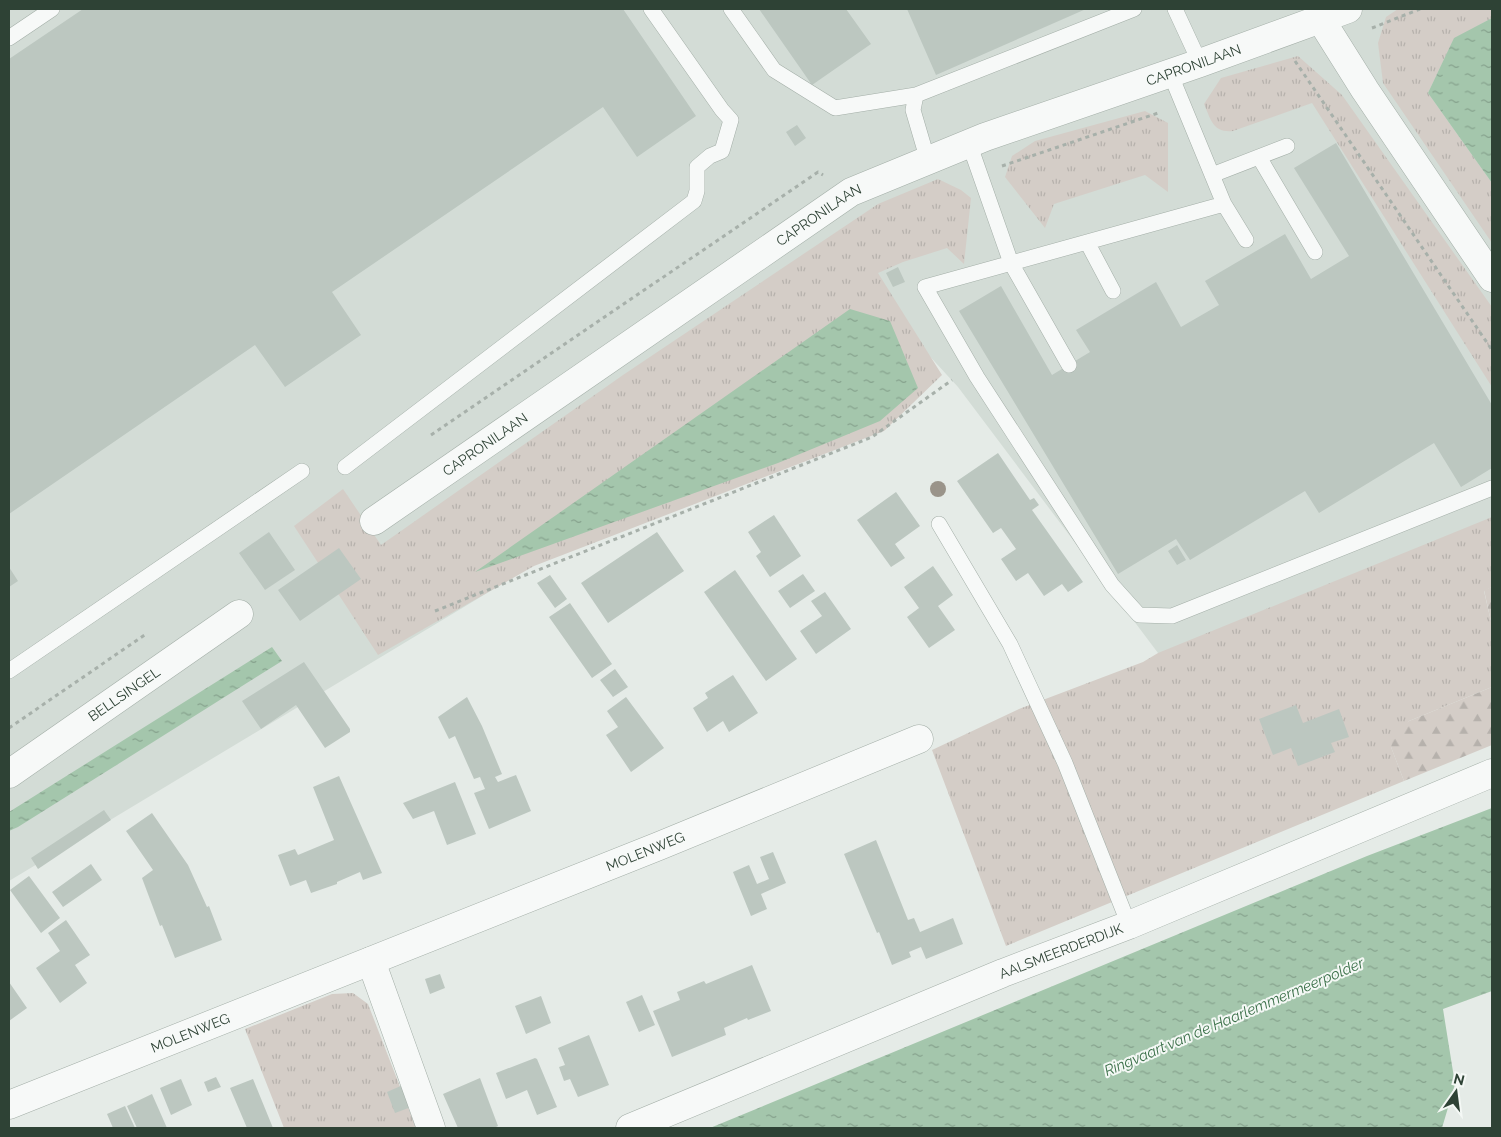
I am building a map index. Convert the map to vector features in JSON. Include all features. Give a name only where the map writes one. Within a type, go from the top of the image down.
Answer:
[{"type":"street","name":"CAPRONILAAN","points":[[374,520],[851,192],[970,143],[1348,9]]},
{"type":"street","points":[[1321,20],[1365,90],[1492,278]]},
{"type":"street","name":"BELLSINGEL","points":[[9,774],[239,614]]},
{"type":"street","name":"MOLENWEG","points":[[9,1105],[659,846],[919,739]]},
{"type":"street","name":"AALSMEERDERDIJK","points":[[630,1128],[1492,773]]},
{"type":"street","points":[[371,961],[431,1128]]},
{"type":"lane","points":[[9,38],[52,9]]},
{"type":"lane","points":[[345,467],[694,201],[697,190],[697,167],[710,156],[722,151],[731,120],[651,9]]},
{"type":"lane","points":[[731,9],[774,70],[835,108],[916,95],[1134,9]]},
{"type":"lane","points":[[1175,9],[1200,63]]},
{"type":"lane","points":[[1170,73],[1224,204],[1246,240]]},
{"type":"lane","points":[[916,95],[913,110],[928,161]]},
{"type":"lane","points":[[970,143],[1011,263],[1069,365]]},
{"type":"lane","points":[[1212,175],[1287,146]]},
{"type":"lane","points":[[1259,157],[1315,252]]},
{"type":"lane","points":[[1224,204],[925,287],[970,366],[1112,584],[1139,615],[1172,616],[1492,488]]},
{"type":"lane","points":[[1086,242],[1113,291]]},
{"type":"lane","points":[[9,671],[302,471]]},
{"type":"lane","points":[[939,524],[1010,644],[1065,763],[1129,924]]},
{"type":"path","points":[[1281,34],[1295,61],[1492,350]]},
{"type":"path","points":[[436,611],[872,437],[970,366]]},
{"type":"path","points":[[9,728],[146,634]]},
{"type":"shaded area","points":[[9,9],[1492,9],[1492,540],[1174,682],[1158,653],[958,387],[912,337],[9,881]]},
{"type":"green space","points":[[1398,9],[1492,9],[1492,18],[1454,39],[1428,93],[1492,183],[1492,243],[1383,83],[1378,43],[1386,17]]},
{"type":"green space","points":[[1298,56],[1342,95],[1492,307],[1492,387],[1312,103],[1233,131],[1217,128],[1211,120],[1204,104],[1221,78]]},
{"type":"green space","points":[[1145,111],[1168,123],[1168,192],[1145,175],[1054,204],[1045,228],[1005,177],[1012,156],[1035,141]]},
{"type":"green space","points":[[938,179],[961,190],[971,198],[964,264],[947,248],[903,262],[878,273],[942,375],[884,431],[534,566],[378,655],[294,526],[343,489],[381,545],[623,375],[878,204]]},
{"type":"green space","points":[[1492,517],[1492,587],[1484,591],[1492,626],[1492,687],[1409,721],[1391,747],[1404,781],[1006,946],[932,750],[1019,709],[1143,662],[1158,653]]},
{"type":"green space","points":[[1492,587],[1492,626],[1484,590]]},
{"type":"green space","points":[[1492,687],[1492,745],[1404,781],[1391,747],[1394,734],[1409,721]]},
{"type":"green space","points":[[353,993],[368,1004],[416,1128],[284,1128],[245,1029],[332,994]]},
{"type":"water","points":[[1492,18],[1492,183],[1428,93],[1454,38]]},
{"type":"water","points":[[850,309],[890,321],[918,388],[880,421],[778,463],[475,572]]},
{"type":"water","points":[[272,647],[282,661],[9,831],[9,812]]},
{"type":"water","name":"Ringvaart van de Haarlemmermeerpolder","points":[[1492,808],[1492,991],[1443,1009],[1455,1084],[1442,1128],[710,1128],[1367,856]]},
{"type":"building","points":[[83,9],[623,9],[696,116],[637,157],[603,107],[332,292],[361,335],[285,387],[255,345],[9,514],[9,59]]},
{"type":"building","points":[[759,9],[846,9],[871,44],[812,85]]},
{"type":"building","points":[[907,9],[1086,9],[936,75]]},
{"type":"building","points":[[797,125],[806,138],[795,146],[786,132]]},
{"type":"building","points":[[1336,143],[1492,405],[1492,468],[1461,487],[1434,443],[1319,513],[1305,491],[1190,560],[1176,539],[1118,574],[959,311],[1001,286],[1052,375],[1090,352],[1076,330],[1156,282],[1181,327],[1219,305],[1205,281],[1285,234],[1311,279],[1349,256],[1294,168]]},
{"type":"building","points":[[898,267],[905,282],[893,287],[886,273]]},
{"type":"building","points":[[998,453],[1030,500],[1034,498],[1039,505],[1032,510],[1083,582],[1068,592],[1062,584],[1044,596],[1028,573],[1016,581],[1001,559],[1016,549],[1001,528],[993,533],[957,481]]},
{"type":"building","points":[[896,492],[920,526],[895,544],[905,558],[891,567],[857,520]]},
{"type":"building","points":[[774,515],[801,556],[770,577],[756,556],[761,552],[748,532]]},
{"type":"building","points":[[269,532],[295,570],[265,590],[239,553]]},
{"type":"building","points":[[657,532],[684,571],[608,623],[581,583]]},
{"type":"building","points":[[1177,545],[1186,560],[1177,565],[1168,551]]},
{"type":"building","points":[[339,548],[361,579],[300,621],[278,590]]},
{"type":"building","points":[[933,566],[953,595],[938,606],[955,630],[929,648],[907,617],[919,608],[904,587]]},
{"type":"building","points":[[9,567],[18,581],[9,587]]},
{"type":"building","points":[[735,570],[797,659],[766,681],[704,592]]},
{"type":"building","points":[[803,574],[815,591],[790,608],[778,591]]},
{"type":"building","points":[[550,575],[567,599],[555,608],[537,583]]},
{"type":"building","points":[[825,592],[851,629],[816,654],[800,631],[822,616],[811,601]]},
{"type":"building","points":[[570,603],[612,664],[592,678],[549,617]]},
{"type":"building","points":[[304,662],[350,729],[350,732],[325,748],[296,705],[261,729],[242,701]]},
{"type":"building","points":[[615,669],[628,687],[613,697],[600,680]]},
{"type":"building","points":[[733,675],[758,713],[729,732],[723,721],[707,732],[693,708],[708,698],[705,693]]},
{"type":"building","points":[[467,697],[482,726],[502,774],[495,777],[498,782],[516,775],[531,811],[489,829],[474,793],[485,789],[480,777],[474,779],[455,736],[449,739],[438,717]]},
{"type":"building","points":[[626,697],[664,748],[631,772],[606,735],[618,727],[607,711]]},
{"type":"building","points":[[1296,705],[1303,723],[1339,709],[1349,737],[1331,743],[1335,752],[1298,766],[1291,748],[1273,755],[1259,719]]},
{"type":"building","points":[[339,776],[382,873],[363,880],[360,872],[337,882],[337,884],[311,893],[306,880],[290,886],[278,855],[295,849],[298,855],[334,840],[313,787]]},
{"type":"building","points":[[455,782],[476,834],[447,845],[434,811],[413,819],[403,803]]},
{"type":"building","points":[[104,810],[111,820],[38,869],[31,858]]},
{"type":"building","points":[[152,813],[188,865],[207,907],[209,906],[222,940],[175,958],[162,925],[160,926],[142,878],[153,870],[126,831]]},
{"type":"building","points":[[876,840],[908,920],[914,918],[920,932],[953,918],[963,944],[926,959],[921,947],[909,952],[911,957],[892,965],[844,854]]},
{"type":"building","points":[[773,852],[786,883],[761,894],[767,909],[751,916],[733,872],[749,865],[757,884],[769,879],[760,857]]},
{"type":"building","points":[[91,864],[102,880],[63,907],[52,892]]},
{"type":"building","points":[[29,876],[60,918],[41,933],[10,890]]},
{"type":"building","points":[[66,920],[90,955],[75,965],[87,983],[60,1003],[36,968],[60,951],[48,933]]},
{"type":"building","points":[[752,965],[771,1011],[748,1020],[747,1018],[724,1028],[726,1035],[672,1057],[653,1011],[680,1000],[677,992],[704,981],[706,984]]},
{"type":"building","points":[[440,974],[445,988],[430,994],[425,979]]},
{"type":"building","points":[[9,982],[27,1008],[9,1021]]},
{"type":"building","points":[[642,995],[655,1025],[639,1032],[626,1002]]},
{"type":"building","points":[[541,996],[551,1023],[526,1034],[515,1006]]},
{"type":"building","points":[[589,1035],[609,1085],[578,1097],[570,1079],[564,1081],[559,1067],[565,1065],[558,1048]]},
{"type":"building","points":[[535,1058],[557,1107],[537,1115],[527,1090],[506,1099],[496,1073]]},
{"type":"building","points":[[216,1077],[221,1087],[208,1092],[204,1082]]},
{"type":"building","points":[[480,1078],[498,1126],[494,1128],[458,1128],[443,1094]]},
{"type":"building","points":[[181,1079],[192,1105],[171,1115],[160,1088]]},
{"type":"building","points":[[253,1079],[273,1128],[247,1128],[230,1088]]},
{"type":"building","points":[[403,1085],[411,1107],[395,1113],[387,1092]]},
{"type":"building","points":[[152,1094],[167,1128],[137,1128],[127,1106]]},
{"type":"building","points":[[125,1106],[135,1128],[113,1128],[107,1114]]}]
